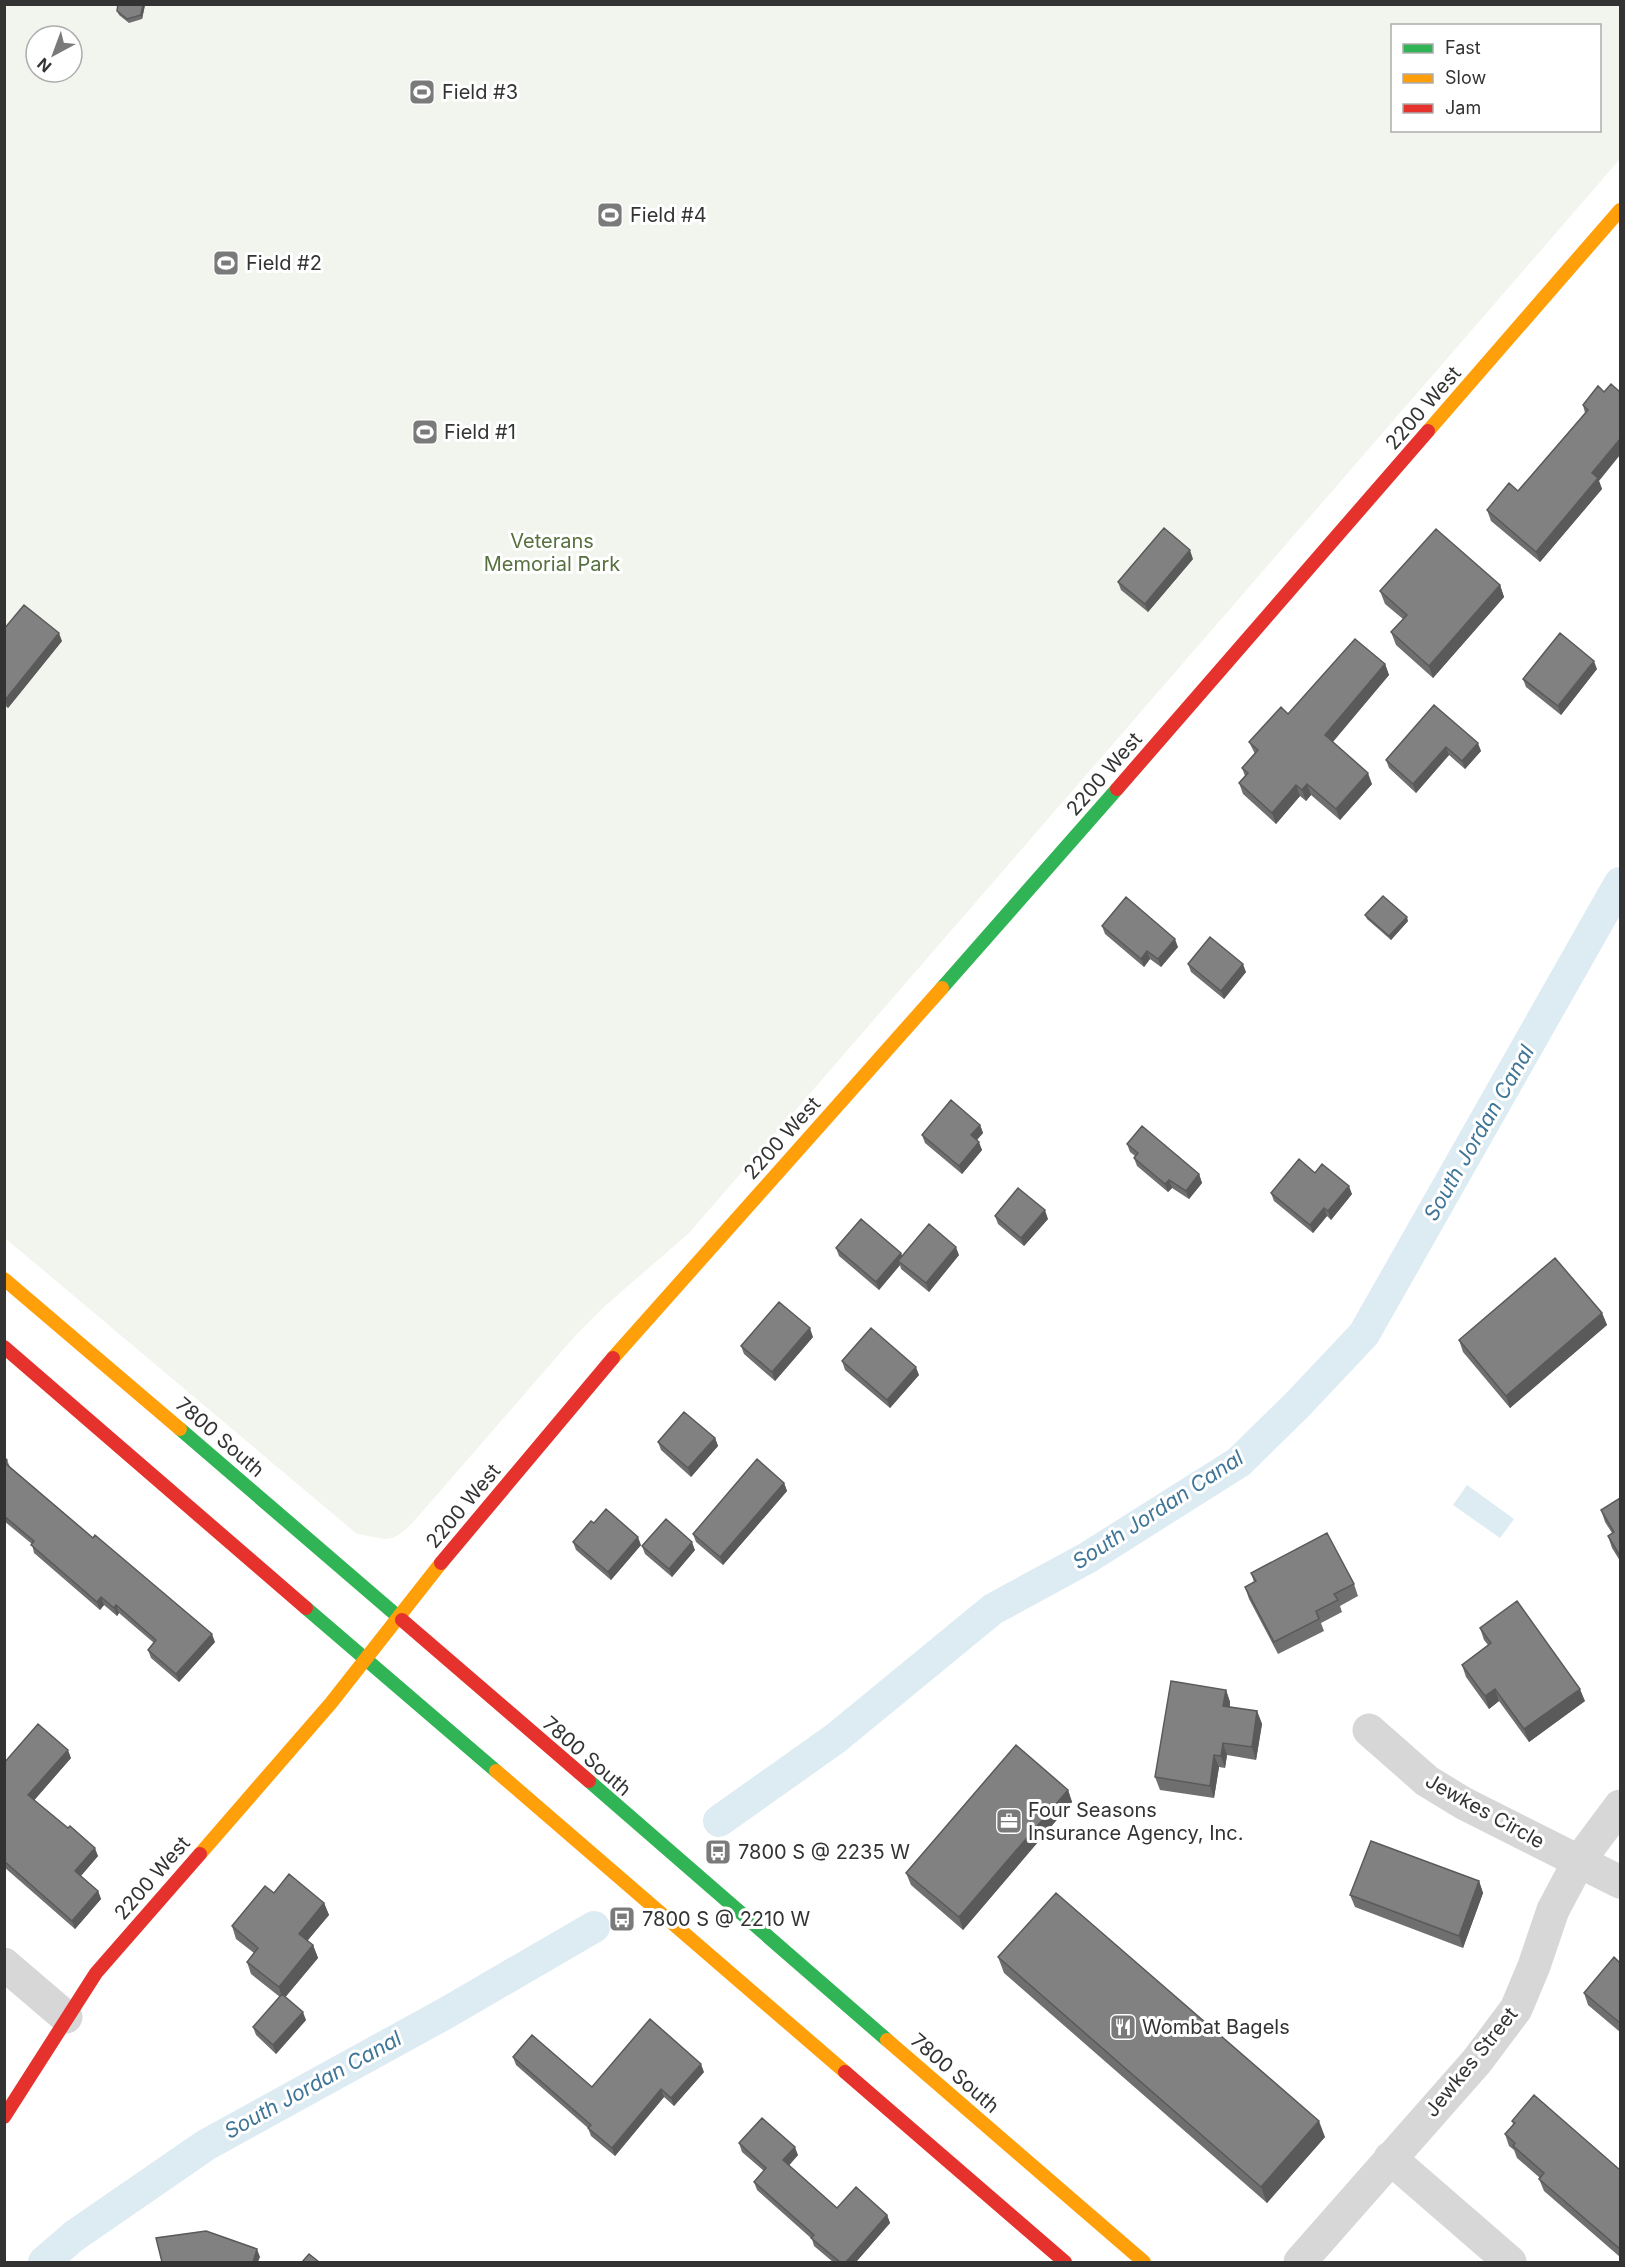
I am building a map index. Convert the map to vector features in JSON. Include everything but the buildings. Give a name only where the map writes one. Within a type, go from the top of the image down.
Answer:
[{"type":"main road","name":"2200 West","points":[[4,2116],[96,1973],[331,1703],[398,1617],[616,1354],[1023,897],[1620,210]]},
{"type":"main road","name":"7800 South","points":[[4,1279],[1143,2262]]},
{"type":"main road","points":[[4,1347],[1065,2262]]},
{"type":"street","name":"Jewkes Circle","points":[[1369,1730],[1427,1781],[1463,1803],[1620,1882]]},
{"type":"street","name":"Jewkes Street","points":[[1300,2262],[1477,2061],[1516,2009],[1553,1910],[1579,1861],[1620,1806]]},
{"type":"street","points":[[4,1964],[66,2017]]},
{"type":"street","points":[[1390,2158],[1510,2262]]},
{"type":"green space","name":"Veterans Memorial Park","points":[[4,5],[1620,5],[1620,159],[689,1233],[605,1306],[574,1337],[415,1520],[400,1534],[383,1539],[357,1534],[5,1238]]},
{"type":"shaded area","points":[[1467,1485],[1514,1519],[1500,1538],[1453,1505]]},
{"type":"waterway","name":"South Jordan Canal","points":[[719,1821],[836,1738],[993,1609],[1087,1558],[1239,1462],[1299,1403],[1364,1334],[1620,883]]},
{"type":"waterway","name":"South Jordan Canal","points":[[44,2262],[74,2236],[206,2145],[446,2013],[594,1927]]},
{"type":"traffic: fast","points":[[942,988],[1117,789]]},
{"type":"traffic: fast","points":[[180,1429],[402,1620]]},
{"type":"traffic: fast","points":[[306,1608],[496,1771]]},
{"type":"traffic: fast","points":[[589,1781],[887,2040]]},
{"type":"traffic: slow","points":[[1428,431],[1620,210]]},
{"type":"traffic: slow","points":[[613,1358],[942,988]]},
{"type":"traffic: slow","points":[[4,1279],[180,1429]]},
{"type":"traffic: slow","points":[[200,1854],[331,1703],[441,1563]]},
{"type":"traffic: slow","points":[[496,1771],[845,2072]]},
{"type":"traffic: slow","points":[[887,2040],[1144,2262]]},
{"type":"traffic: jam","points":[[1117,789],[1428,431]]},
{"type":"traffic: jam","points":[[4,1347],[306,1608]]},
{"type":"traffic: jam","points":[[441,1563],[613,1358]]},
{"type":"traffic: jam","points":[[402,1620],[589,1781]]},
{"type":"traffic: jam","points":[[4,2117],[96,1973],[200,1854]]},
{"type":"traffic: jam","points":[[845,2072],[1065,2262]]},
{"type":"place","name":"Field #3","points":[[422,92]]},
{"type":"place","name":"Field #4","points":[[610,215]]},
{"type":"place","name":"Field #2","points":[[226,263]]},
{"type":"place","name":"Field #1","points":[[425,432]]},
{"type":"place","name":"Four Seasons Insurance Agency, Inc.","points":[[1009,1821]]},
{"type":"place","name":"7800 S @ 2235 W","points":[[718,1852]]},
{"type":"place","name":"7800 S @ 2210 W","points":[[622,1919]]},
{"type":"place","name":"Wombat Bagels","points":[[1123,2027]]}]
